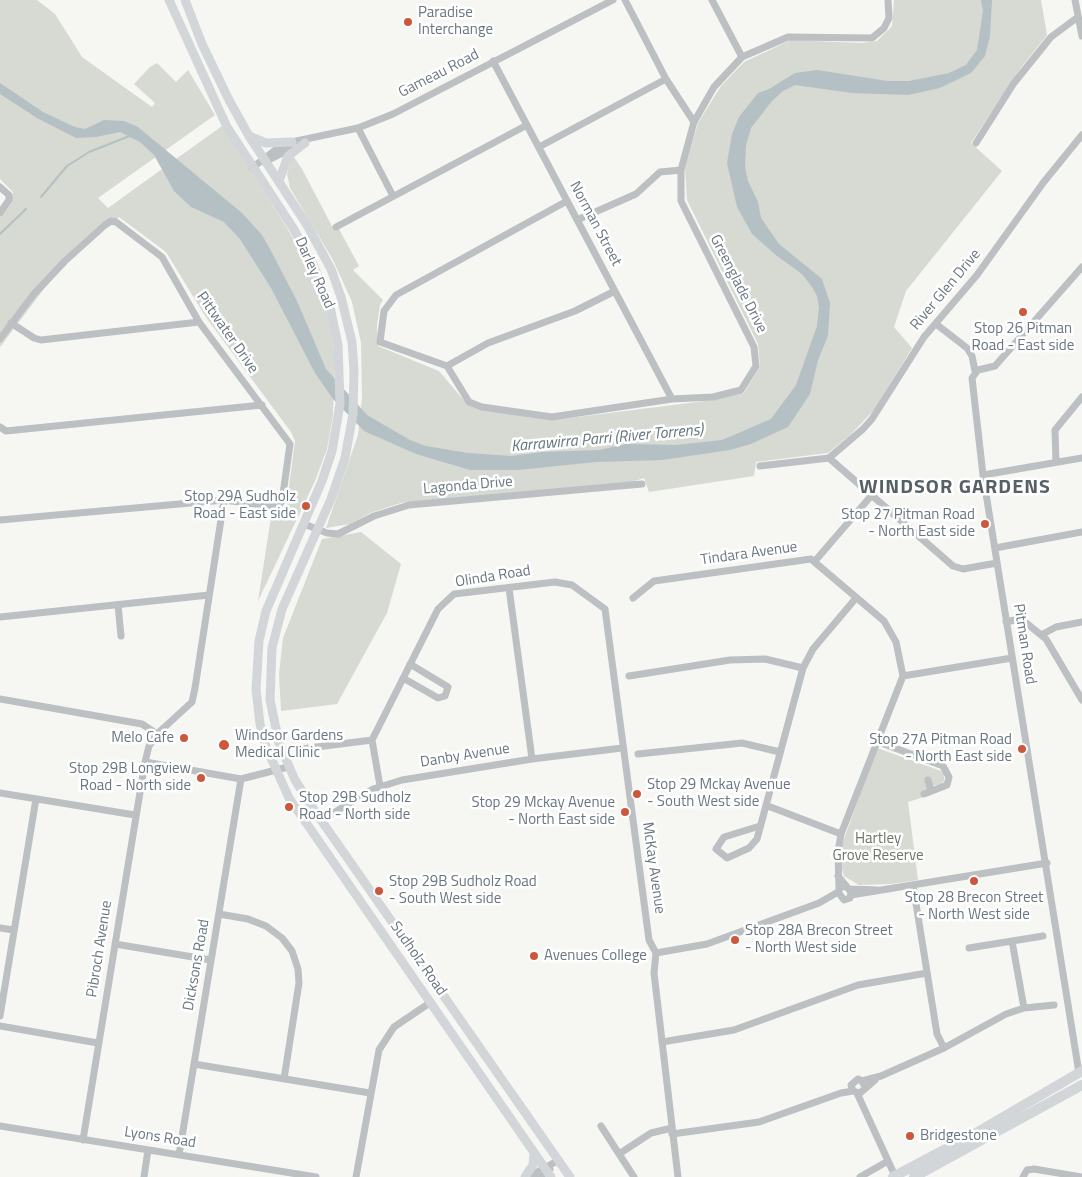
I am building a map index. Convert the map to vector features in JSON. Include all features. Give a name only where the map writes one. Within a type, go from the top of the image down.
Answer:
[{"type":"highway","points":[[894,1177],[976,1133],[1080,1072],[1082,1085],[914,1177]]},
{"type":"main road","name":"Darley Road","points":[[168,0],[227,127],[252,168],[293,228],[319,277],[333,319],[339,358],[340,396],[338,425],[325,474],[266,611],[257,653],[256,689],[258,713],[266,748],[275,771]]},
{"type":"main road","name":"Darley Road","points":[[185,0],[202,44],[229,100],[249,136],[320,248],[336,283],[349,326],[354,370],[354,407],[350,434],[339,476],[282,609],[274,635],[270,661],[271,710],[279,743],[288,767]]},
{"type":"main road","points":[[249,136],[266,143],[292,142]]},
{"type":"main road","points":[[279,181],[288,156],[305,143]]},
{"type":"main road","name":"Sudholz Road","points":[[288,767],[322,820],[570,1177]]},
{"type":"main road","name":"Sudholz Road","points":[[275,771],[289,798],[431,1002],[534,1153],[545,1173]]},
{"type":"main road","points":[[308,825],[322,820]]},
{"type":"main road","points":[[396,954],[409,946]]},
{"type":"main road","points":[[526,1177],[533,1165],[534,1153]]},
{"type":"street","name":"Gameau Road","points":[[265,160],[305,143],[358,128],[393,114],[613,0]]},
{"type":"street","points":[[625,0],[666,79],[694,122]]},
{"type":"street","points":[[712,0],[742,57]]},
{"type":"street","name":"Greenglade Drive","points":[[447,366],[468,402],[482,407],[552,417],[672,399],[713,397],[741,390],[756,366],[754,347],[681,201],[681,170],[694,122],[714,87],[742,57],[788,37],[872,38],[884,28],[889,18],[888,0]]},
{"type":"street","points":[[1075,0],[1082,36]]},
{"type":"street","points":[[976,143],[1014,83],[1051,37],[1078,16]]},
{"type":"street","name":"Norman Street","points":[[494,62],[672,399]]},
{"type":"street","points":[[538,147],[666,79]]},
{"type":"street","points":[[336,227],[527,125]]},
{"type":"street","points":[[358,128],[393,196]]},
{"type":"street","name":"River Glen Drive","points":[[829,458],[863,430],[872,419],[920,342],[977,276],[1043,183],[1082,135]]},
{"type":"street","name":"Gameau Road","points":[[252,168],[292,142],[327,136]]},
{"type":"street","points":[[577,220],[636,194],[660,172],[681,170]]},
{"type":"street","points":[[0,187],[8,195],[8,204],[0,214]]},
{"type":"street","points":[[567,201],[396,295],[384,311],[380,342],[447,366],[488,343],[575,311],[615,291]]},
{"type":"street","name":"Pittwater Drive","points":[[11,323],[33,295],[66,261],[105,225],[111,222],[116,222],[162,257],[199,322],[290,444],[282,501],[278,507],[224,500]]},
{"type":"street","points":[[936,324],[967,348],[972,356],[974,372],[995,366],[1082,266]]},
{"type":"street","points":[[0,339],[11,323],[34,338],[41,340],[199,322]]},
{"type":"street","name":"Pitman Road","points":[[974,372],[972,395],[983,475],[1046,863],[1056,942],[1080,1072]]},
{"type":"street","points":[[1056,462],[1055,430],[1082,397]]},
{"type":"street","points":[[0,427],[6,431],[262,405]]},
{"type":"street","points":[[760,466],[829,458],[953,566],[963,569],[997,563]]},
{"type":"street","points":[[983,475],[1082,458]]},
{"type":"street","name":"Lagonda Drive","points":[[304,524],[332,534],[345,532],[374,516],[409,505],[642,484]]},
{"type":"street","points":[[815,561],[871,496]]},
{"type":"street","points":[[0,520],[224,500],[196,688],[192,702],[156,734],[142,724],[0,699]]},
{"type":"street","points":[[995,548],[1082,532]]},
{"type":"street","name":"Tindara Avenue","points":[[633,598],[654,581],[811,559],[879,616],[889,629],[897,647],[903,676]]},
{"type":"street","name":"Olinda Road","points":[[372,740],[438,609],[454,594],[555,582],[572,585],[605,609]]},
{"type":"street","points":[[509,588],[532,758]]},
{"type":"street","points":[[0,617],[209,595]]},
{"type":"street","points":[[760,826],[724,837],[716,849],[727,858],[750,848],[757,839],[768,806],[780,752],[803,668],[813,649],[856,598]]},
{"type":"street","points":[[118,604],[121,636]]},
{"type":"street","name":"McKay Avenue","points":[[605,609],[649,940],[656,953],[654,973],[678,1177]]},
{"type":"street","points":[[1006,622],[1018,619],[1025,622],[1050,645],[1082,700]]},
{"type":"street","points":[[1040,635],[1056,627],[1082,622]]},
{"type":"street","points":[[844,892],[838,876],[838,852],[841,834],[903,676],[1012,658]]},
{"type":"street","points":[[629,676],[730,660],[765,660],[803,668]]},
{"type":"street","points":[[403,678],[438,698],[445,696],[448,687],[410,664]]},
{"type":"street","name":"Pibroch Avenue","points":[[84,1140],[135,815],[149,746],[156,734]]},
{"type":"street","points":[[301,749],[372,740],[380,786]]},
{"type":"street","points":[[876,741],[943,766],[949,777],[946,785],[927,793],[928,780]]},
{"type":"street","points":[[638,754],[742,743],[780,752]]},
{"type":"street","name":"Danby Avenue","points":[[322,820],[380,786],[402,780],[532,758],[622,748]]},
{"type":"street","points":[[145,762],[241,779],[288,767]]},
{"type":"street","name":"Dicksons Road","points":[[179,1155],[241,779]]},
{"type":"street","points":[[0,793],[135,815]]},
{"type":"street","points":[[0,1016],[36,799]]},
{"type":"street","points":[[768,806],[841,834]]},
{"type":"street","points":[[656,953],[707,944],[844,892],[870,894],[880,890],[1046,863]]},
{"type":"street","points":[[913,885],[937,1034],[944,1048]]},
{"type":"street","points":[[219,914],[248,919],[266,926],[282,938],[292,951],[298,969],[299,983],[284,1079]]},
{"type":"street","points":[[0,928],[14,930]]},
{"type":"street","points":[[969,948],[1043,936]]},
{"type":"street","points":[[1012,941],[1024,1008]]},
{"type":"street","points":[[115,944],[211,960]]},
{"type":"street","points":[[662,1042],[734,1030],[858,985],[927,973]]},
{"type":"street","points":[[356,1177],[376,1058],[388,1034],[399,1023],[431,1002]]},
{"type":"street","points":[[619,1154],[651,1133],[759,1122],[858,1088],[944,1048],[1006,1014],[1024,1008],[1054,1005]]},
{"type":"street","points":[[0,1026],[98,1043]]},
{"type":"street","points":[[194,1064],[370,1093]]},
{"type":"street","points":[[858,1088],[894,1177]]},
{"type":"street","name":"Lyons Road","points":[[0,1126],[316,1177]]},
{"type":"street","points":[[601,1126],[634,1177]]},
{"type":"street","points":[[144,1177],[148,1150]]},
{"type":"street","points":[[526,1177],[545,1173],[559,1160]]},
{"type":"street","points":[[860,1177],[888,1161]]},
{"type":"street","points":[[1025,1174],[1034,1169],[1082,1177]]},
{"type":"green space","points":[[0,0],[37,0],[55,14],[82,57],[152,107],[155,103],[134,84],[150,67],[157,63],[176,82],[188,70],[215,115],[98,198],[108,208],[222,126],[287,228],[312,273],[328,316],[335,354],[333,415],[327,449],[315,481],[258,601],[272,511],[281,513],[286,509],[295,441],[291,432],[205,316],[166,252],[119,217],[65,261],[0,347],[0,218],[11,204],[13,192],[0,179]]},
{"type":"green space","points":[[894,0],[1041,0],[1047,35],[1020,69],[971,143],[1002,171],[906,291],[894,327],[912,348],[875,409],[850,435],[828,453],[756,462],[754,476],[649,492],[644,478],[632,482],[401,503],[370,513],[350,524],[326,528],[358,435],[362,398],[361,343],[352,302],[333,260],[290,188],[287,174],[291,159],[294,157],[302,169],[334,230],[339,229],[359,266],[353,270],[383,300],[380,305],[377,325],[378,346],[439,371],[467,404],[553,420],[713,400],[744,393],[760,366],[758,344],[687,200],[685,168],[698,123],[721,86],[744,62],[791,40],[862,43],[877,41],[892,26]]},
{"type":"green space","points":[[361,532],[401,564],[387,613],[337,704],[281,711],[279,674],[283,638],[322,539]]},
{"type":"green space","name":"Hartley Grove Reserve","points":[[877,748],[944,772],[944,781],[941,784],[932,786],[933,794],[908,802],[918,880],[892,884],[859,885],[844,876],[841,865],[841,847]]},
{"type":"shaded area","points":[[981,0],[992,0],[990,36],[985,56],[971,73],[940,88],[908,95],[852,93],[795,85],[783,91],[772,101],[751,128],[746,145],[745,166],[748,181],[758,202],[761,218],[779,244],[822,279],[830,303],[828,336],[818,360],[810,394],[788,427],[751,444],[730,450],[662,460],[596,462],[518,470],[470,470],[416,454],[364,431],[333,399],[315,373],[271,288],[240,239],[224,222],[191,207],[174,191],[154,155],[140,142],[120,132],[96,137],[76,138],[37,118],[0,94],[0,83],[43,112],[75,127],[85,129],[104,120],[124,121],[138,127],[242,213],[262,235],[270,249],[297,301],[326,369],[367,415],[410,440],[426,446],[468,453],[512,456],[542,452],[599,450],[626,444],[676,445],[722,440],[771,419],[796,385],[817,326],[819,307],[817,296],[812,287],[802,274],[777,256],[752,234],[737,207],[727,163],[732,134],[739,117],[758,93],[769,89],[795,73],[817,70],[888,81],[909,81],[949,73],[966,65],[977,50],[983,11]]},
{"type":"waterway","points":[[41,197],[67,166],[89,152],[132,135]]},
{"type":"waterway","points":[[0,234],[26,209]]},
{"type":"place","name":"Paradise Interchange","points":[[408,22]]},
{"type":"place","name":"Stop 26 Pitman Road - East side","points":[[1023,312]]},
{"type":"place","name":"Stop 29A Sudholz Road - East side","points":[[306,506]]},
{"type":"place","name":"Stop 27 Pitman Road - North East side","points":[[985,524]]},
{"type":"place","name":"Melo Cafe","points":[[184,738]]},
{"type":"place","name":"Windsor Gardens Medical Clinic","points":[[224,745]]},
{"type":"place","name":"Stop 27A Pitman Road - North East side","points":[[1022,749]]},
{"type":"place","name":"Stop 29B Longview Road - North side","points":[[201,778]]},
{"type":"place","name":"Stop 29 Mckay Avenue - South West side","points":[[637,794]]},
{"type":"place","name":"Stop 29B Sudholz Road - North side","points":[[289,807]]},
{"type":"place","name":"Stop 29 Mckay Avenue - North East side","points":[[625,812]]},
{"type":"place","name":"Stop 28 Brecon Street - North West side","points":[[974,881]]},
{"type":"place","name":"Stop 29B Sudholz Road - South West side","points":[[379,891]]},
{"type":"place","name":"Stop 28A Brecon Street - North West side","points":[[735,940]]},
{"type":"place","name":"Avenues College","points":[[534,956]]},
{"type":"place","name":"Bridgestone","points":[[910,1136]]},
{"type":"district","name":"WINDSOR GARDENS","points":[[955,488]]},
{"type":"water label","name":"Karrawirra Parri (River Torrens)","points":[[607,439]]}]
